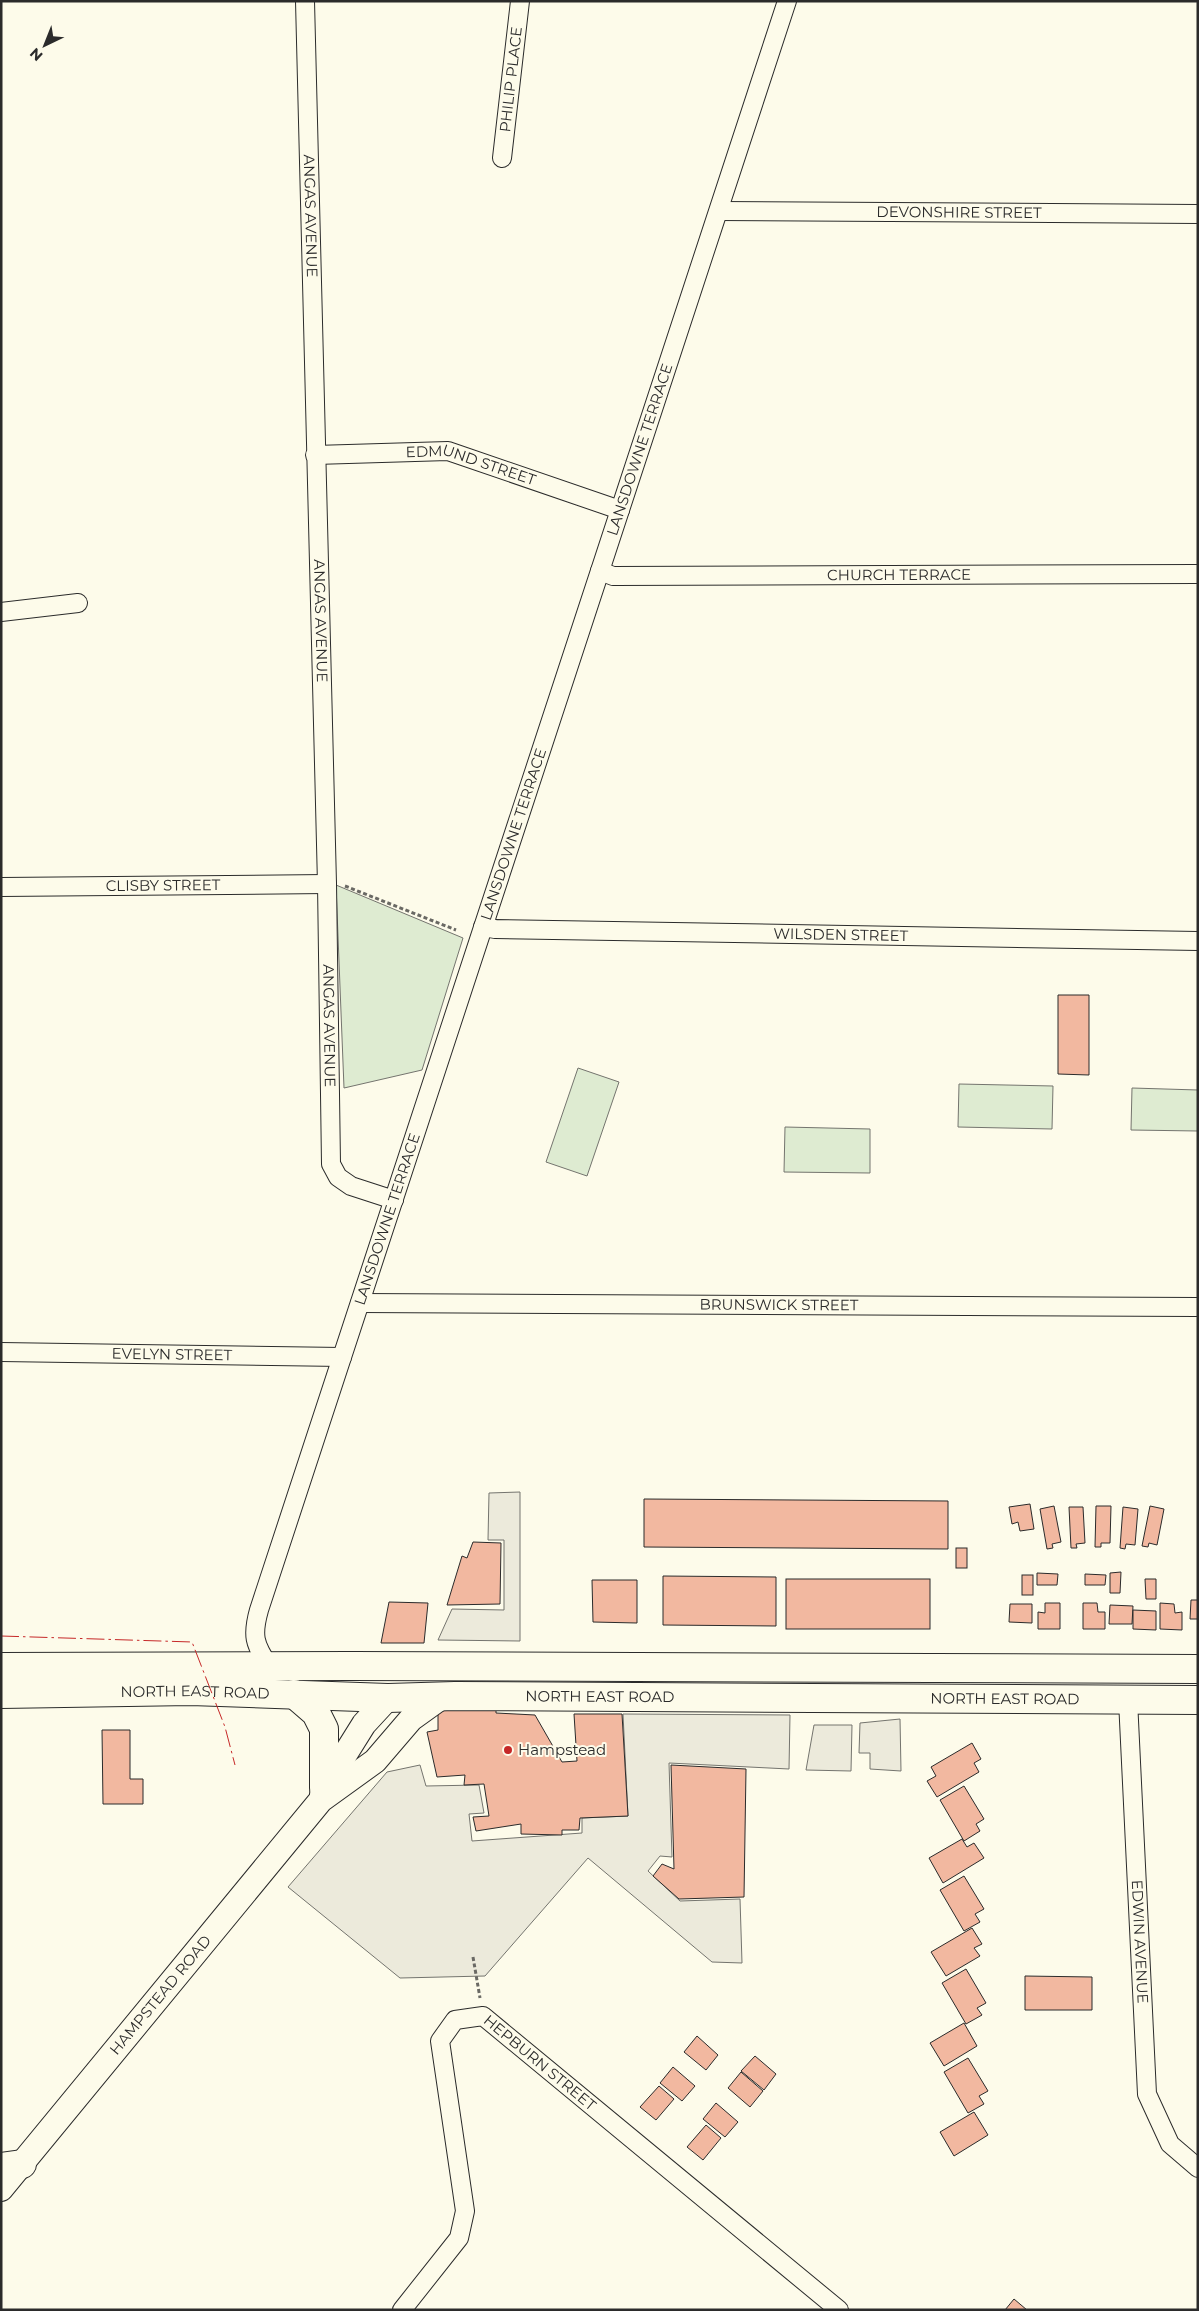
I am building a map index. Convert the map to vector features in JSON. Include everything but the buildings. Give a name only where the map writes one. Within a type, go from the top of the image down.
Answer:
[{"type":"highway","name":"NORTH EAST ROAD","points":[[1,1667],[433,1666],[1198,1669]]},
{"type":"highway","points":[[388,1698],[404,1684],[433,1666]]},
{"type":"highway","name":"NORTH EAST ROAD","points":[[1,1694],[191,1691],[388,1698],[443,1696],[1198,1700]]},
{"type":"highway","points":[[294,1694],[316,1712],[324,1729],[323,1794]]},
{"type":"main road","name":"HAMPSTEAD ROAD","points":[[323,1794],[375,1761],[411,1719],[443,1696]]},
{"type":"main road","name":"HAMPSTEAD ROAD","points":[[1,2189],[11,2165],[323,1794],[364,1724],[388,1698]]},
{"type":"street","name":"ANGAS AVENUE","points":[[305,1],[315,454],[333,882],[331,1164],[338,1177],[351,1186],[394,1200]]},
{"type":"street","name":"PHILIP PLACE","points":[[502,158],[520,1]]},
{"type":"street","name":"LANSDOWNE TERRACE","points":[[269,1666],[255,1643],[255,1626],[788,1]]},
{"type":"street","name":"DEVONSHIRE STREET","points":[[719,211],[1198,214]]},
{"type":"street","name":"EDMUND STREET","points":[[315,454],[448,451],[620,510]]},
{"type":"street","name":"CHURCH TERRACE","points":[[600,571],[613,576],[1198,574]]},
{"type":"street","points":[[1,612],[78,604]]},
{"type":"street","name":"CLISBY STREET","points":[[1,888],[333,882]]},
{"type":"street","name":"WILSDEN STREET","points":[[483,927],[495,929],[1198,941]]},
{"type":"street","name":"BRUNSWICK STREET","points":[[360,1303],[1198,1307]]},
{"type":"street","name":"EVELYN STREET","points":[[1,1352],[342,1357]]},
{"type":"street","name":"EDWIN AVENUE","points":[[1128,1700],[1147,2094],[1170,2144],[1198,2168]]},
{"type":"street","name":"HEPBURN STREET","points":[[402,2310],[459,2238],[465,2210],[440,2041],[455,2020],[483,2016],[838,2310]]},
{"type":"path","points":[[333,882],[456,930]]},
{"type":"path","points":[[473,1957],[483,2016]]},
{"type":"green space","points":[[336,885],[463,938],[422,1070],[344,1088]]},
{"type":"green space","points":[[578,1068],[619,1082],[587,1176],[546,1162]]},
{"type":"green space","points":[[959,1084],[1053,1086],[1052,1129],[958,1127]]},
{"type":"green space","points":[[1132,1088],[1198,1090],[1198,1131],[1131,1130]]},
{"type":"green space","points":[[785,1127],[870,1129],[870,1173],[784,1172]]},
{"type":"shaded area","points":[[520,1492],[520,1641],[438,1640],[452,1609],[504,1610],[504,1540],[488,1540],[489,1493]]},
{"type":"shaded area","points":[[623,1714],[790,1715],[789,1769],[669,1763],[672,1857],[660,1856],[648,1871],[680,1901],[740,1899],[742,1963],[712,1962],[588,1858],[485,1976],[400,1978],[288,1887],[387,1772],[420,1765],[426,1786],[479,1785],[484,1813],[469,1814],[472,1841],[582,1833],[582,1818],[628,1816]]},
{"type":"shaded area","points":[[900,1719],[901,1771],[870,1769],[870,1753],[859,1753],[860,1723]]},
{"type":"shaded area","points":[[814,1725],[852,1725],[851,1771],[806,1770]]},
{"type":"power","points":[[1,1636],[192,1642],[225,1727],[235,1765]]},
{"type":"place","name":"Hampstead","points":[[508,1750]]}]
